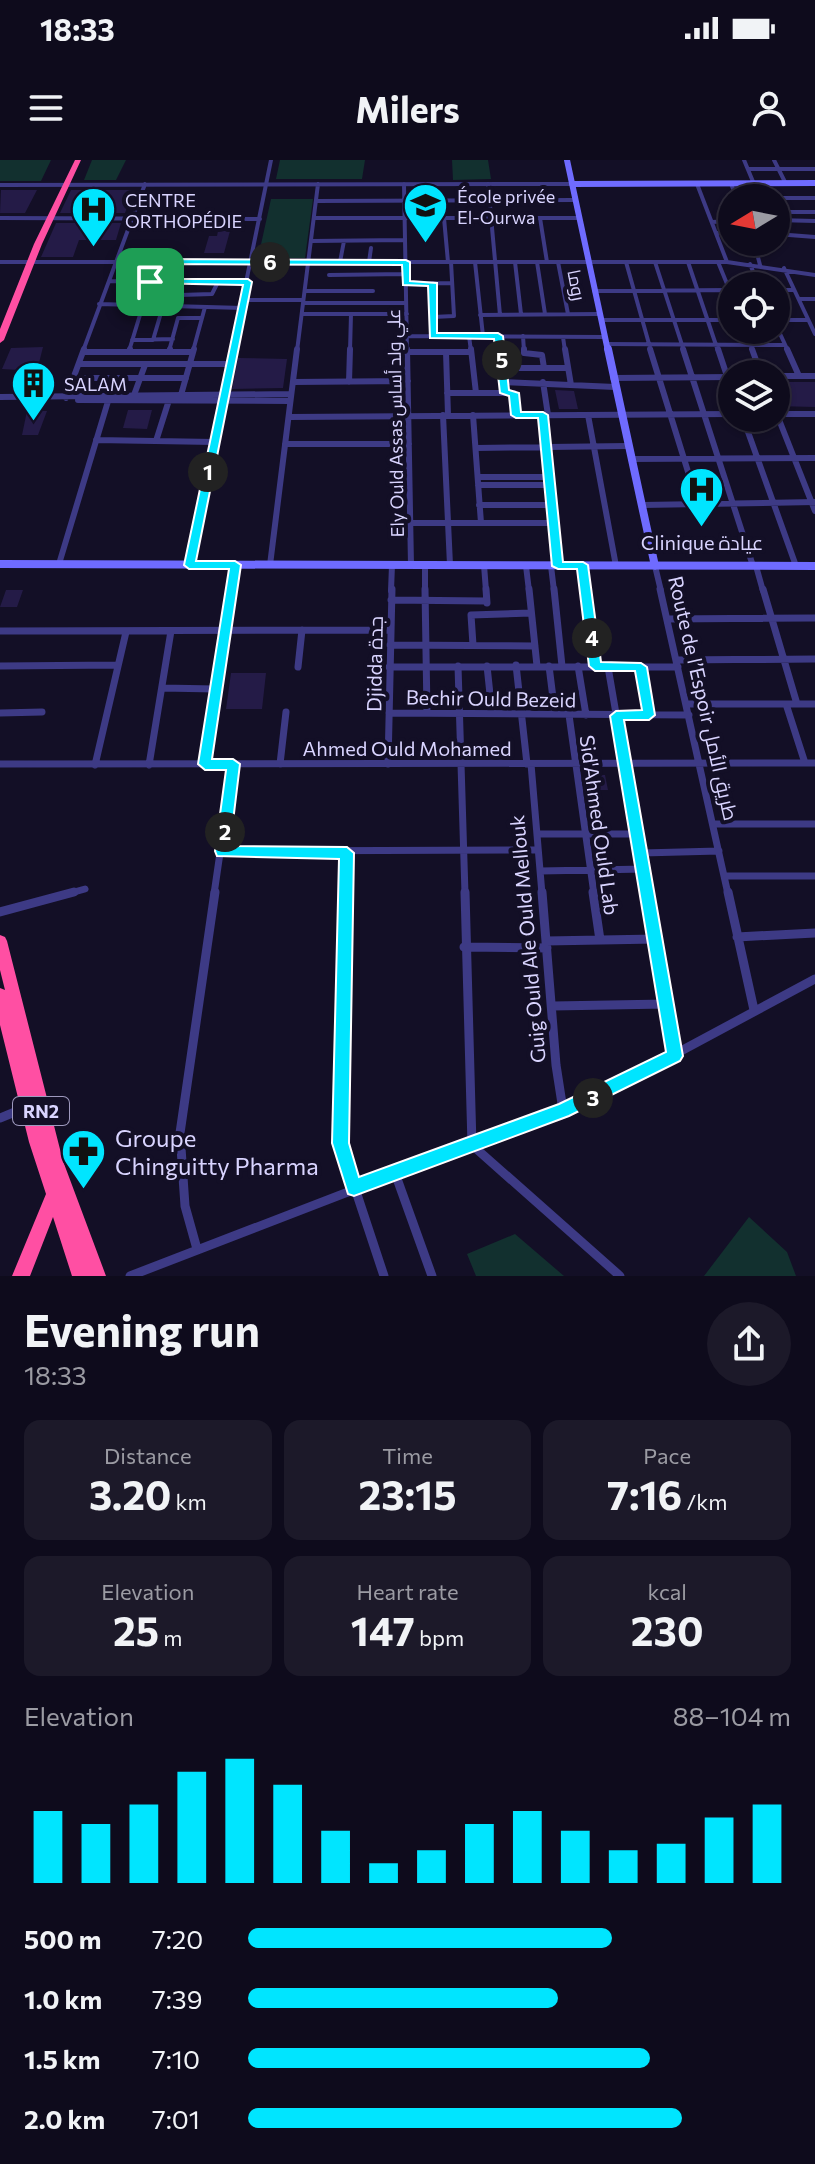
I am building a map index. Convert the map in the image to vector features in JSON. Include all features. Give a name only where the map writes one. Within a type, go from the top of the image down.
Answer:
[{"type":"highway","points":[[0,320],[72,160]]},
{"type":"highway","points":[[63,184],[78,160]]},
{"type":"highway","points":[[0,340],[26,262]]},
{"type":"highway","name":"RN2","points":[[0,941],[3,991],[81,1276]]},
{"type":"highway","points":[[21,1276],[58,1192]]},
{"type":"highway","name":"RN2","points":[[58,1192],[97,1276]]},
{"type":"street","points":[[189,565],[271,160]]},
{"type":"street","name":"Route de l’Espoir طريق الأمل","points":[[567,160],[754,1010]]},
{"type":"street","points":[[744,160],[754,184]]},
{"type":"street","points":[[774,160],[786,184],[815,183]]},
{"type":"street","points":[[748,169],[815,168],[812,160]]},
{"type":"street","points":[[66,398],[145,184]]},
{"type":"street","points":[[270,565],[318,184]]},
{"type":"street","name":"Ely Ould Assas علي ولد أساس","points":[[404,184],[411,565]]},
{"type":"street","points":[[488,184],[500,315]]},
{"type":"street","points":[[697,184],[727,262]]},
{"type":"street","points":[[0,185],[718,184]]},
{"type":"street","points":[[790,198],[815,198]]},
{"type":"street","points":[[316,201],[575,200]]},
{"type":"street","points":[[790,212],[815,212]]},
{"type":"street","points":[[0,218],[260,219]]},
{"type":"street","points":[[314,218],[579,218]]},
{"type":"street","points":[[433,317],[454,316],[444,218]]},
{"type":"street","points":[[540,218],[547,262]]},
{"type":"street","points":[[790,220],[815,221]]},
{"type":"street","points":[[712,222],[718,222]]},
{"type":"street","points":[[790,235],[815,237]]},
{"type":"street","points":[[311,241],[405,240]]},
{"type":"street","points":[[340,262],[344,241]]},
{"type":"street","points":[[369,262],[371,248]]},
{"type":"street","points":[[758,256],[760,265]]},
{"type":"street","points":[[0,262],[727,262],[815,275]]},
{"type":"street","points":[[129,352],[155,262]]},
{"type":"street","points":[[328,291],[330,262]]},
{"type":"street","points":[[475,262],[483,336]]},
{"type":"street","points":[[515,262],[521,314]]},
{"type":"street","points":[[537,262],[545,314]]},
{"type":"street","name":"روما","points":[[558,262],[568,314]]},
{"type":"street","points":[[626,262],[698,504]]},
{"type":"street","points":[[655,262],[797,704]]},
{"type":"street","points":[[688,262],[722,360]]},
{"type":"street","points":[[718,262],[722,272]]},
{"type":"street","points":[[750,264],[753,272]]},
{"type":"street","points":[[784,268],[815,334]]},
{"type":"street","points":[[373,303],[374,274]]},
{"type":"street","points":[[329,275],[406,274]]},
{"type":"street","points":[[110,281],[248,282]]},
{"type":"street","points":[[174,307],[180,295],[212,294],[218,282]]},
{"type":"street","points":[[433,283],[433,336]]},
{"type":"street","points":[[406,284],[452,283]]},
{"type":"street","points":[[305,291],[373,291]]},
{"type":"street","points":[[594,291],[718,292]]},
{"type":"street","points":[[799,299],[815,299]]},
{"type":"street","points":[[244,300],[406,303]]},
{"type":"street","points":[[99,304],[243,308]]},
{"type":"street","points":[[153,340],[163,306]]},
{"type":"street","points":[[181,395],[205,307]]},
{"type":"street","points":[[302,314],[407,314]]},
{"type":"street","points":[[349,382],[351,314]]},
{"type":"street","points":[[480,315],[568,314],[643,321],[718,320]]},
{"type":"street","points":[[159,318],[202,318]]},
{"type":"street","points":[[169,352],[178,318]]},
{"type":"street","points":[[790,321],[808,320]]},
{"type":"street","points":[[407,336],[523,336],[650,344],[784,345],[799,376]]},
{"type":"street","points":[[469,336],[476,393]]},
{"type":"street","points":[[498,336],[504,393]]},
{"type":"street","points":[[523,336],[524,353],[540,354],[544,368]]},
{"type":"street","points":[[563,337],[571,385]]},
{"type":"street","points":[[132,340],[173,339]]},
{"type":"street","points":[[750,345],[756,360]]},
{"type":"street","points":[[84,352],[193,352]]},
{"type":"street","points":[[407,352],[471,352]]},
{"type":"street","points":[[446,352],[450,565]]},
{"type":"street","points":[[79,364],[231,364]]},
{"type":"street","points":[[134,395],[145,365]]},
{"type":"street","points":[[503,368],[568,368]]},
{"type":"street","points":[[790,376],[815,376]]},
{"type":"street","points":[[504,382],[571,385],[718,377]]},
{"type":"street","points":[[74,378],[186,378]]},
{"type":"street","points":[[293,382],[408,381]]},
{"type":"street","points":[[543,382],[562,666]]},
{"type":"street","points":[[447,393],[514,393],[516,415]]},
{"type":"street","points":[[109,398],[134,395],[291,397]]},
{"type":"street","points":[[0,398],[169,400],[224,397]]},
{"type":"street","points":[[59,564],[109,398]]},
{"type":"street","points":[[156,441],[169,400]]},
{"type":"street","points":[[790,413],[815,414]]},
{"type":"street","points":[[289,417],[718,414]]},
{"type":"street","points":[[473,415],[481,523]]},
{"type":"street","points":[[588,415],[616,566]]},
{"type":"street","points":[[748,432],[796,566]]},
{"type":"street","points":[[784,432],[815,511]]},
{"type":"street","points":[[96,440],[214,442]]},
{"type":"street","points":[[285,444],[409,444]]},
{"type":"street","points":[[476,448],[628,446]]},
{"type":"street","points":[[631,459],[815,458]]},
{"type":"street","points":[[478,477],[549,477]]},
{"type":"street","points":[[478,485],[550,485]]},
{"type":"street","points":[[642,505],[813,502]]},
{"type":"street","points":[[479,505],[552,505]]},
{"type":"street","points":[[410,523],[554,523]]},
{"type":"street","points":[[0,564],[815,566]]},
{"type":"street","points":[[205,764],[235,565]]},
{"type":"street","name":"Djidda جدة","points":[[388,764],[392,565]]},
{"type":"street","points":[[425,565],[427,713]]},
{"type":"street","points":[[484,565],[487,614]]},
{"type":"street","points":[[583,565],[595,666]]},
{"type":"street","points":[[526,566],[537,666]]},
{"type":"street","points":[[391,600],[486,601]]},
{"type":"street","points":[[473,645],[470,616],[531,613]]},
{"type":"street","points":[[668,619],[815,618]]},
{"type":"street","points":[[298,667],[302,630]]},
{"type":"street","points":[[0,631],[391,630]]},
{"type":"street","points":[[149,765],[171,631]]},
{"type":"street","points":[[95,765],[126,632]]},
{"type":"street","points":[[390,645],[535,646]]},
{"type":"street","points":[[389,667],[641,667],[783,658],[815,659]]},
{"type":"street","points":[[0,666],[118,665]]},
{"type":"street","name":"Guig Ould Ale Ould Mellouk","points":[[516,665],[537,834],[556,1065],[563,1110]]},
{"type":"street","points":[[458,666],[461,851],[472,1145],[620,1276]]},
{"type":"street","points":[[487,666],[492,713]]},
{"type":"street","points":[[549,666],[555,714]]},
{"type":"street","points":[[578,666],[586,715]]},
{"type":"street","points":[[608,667],[675,1056]]},
{"type":"street","points":[[641,667],[649,715]]},
{"type":"street","points":[[162,688],[216,689]]},
{"type":"street","points":[[686,704],[813,704],[815,715]]},
{"type":"street","points":[[786,704],[805,763]]},
{"type":"street","points":[[0,713],[42,712]]},
{"type":"street","points":[[280,764],[286,712]]},
{"type":"street","name":"Bechir Ould Bezeid","points":[[389,713],[689,715]]},
{"type":"street","name":"Sid'Ahmed Ould Lab","points":[[569,715],[600,940]]},
{"type":"street","name":"Ahmed Ould Mohamed","points":[[0,764],[815,763]]},
{"type":"street","points":[[197,1249],[183,1194],[180,1133],[233,764]]},
{"type":"street","points":[[714,824],[815,824]]},
{"type":"street","points":[[537,834],[638,834]]},
{"type":"street","points":[[222,851],[538,850]]},
{"type":"street","points":[[642,853],[719,851]]},
{"type":"street","points":[[347,853],[340,1143],[384,1276]]},
{"type":"street","points":[[540,871],[645,869]]},
{"type":"street","points":[[724,876],[815,876]]},
{"type":"street","points":[[0,912],[85,889]]},
{"type":"street","points":[[737,937],[815,933]]},
{"type":"street","points":[[464,947],[656,939]]},
{"type":"street","points":[[130,1276],[563,1110],[675,1056],[815,979]]},
{"type":"street","points":[[553,1006],[666,1004]]},
{"type":"street","points":[[0,1118],[33,1104]]},
{"type":"street","points":[[395,1173],[432,1276]]},
{"type":"green space","points":[[0,160],[51,160],[41,181],[0,181]]},
{"type":"green space","points":[[92,160],[126,160],[116,180],[84,180]]},
{"type":"green space","points":[[280,160],[365,160],[362,179],[276,179]]},
{"type":"green space","points":[[452,160],[488,160],[491,179],[453,180]]},
{"type":"green space","points":[[271,199],[313,199],[305,258],[258,258]]},
{"type":"green space","points":[[749,1217],[787,1252],[796,1276],[704,1276]]},
{"type":"green space","points":[[515,1234],[564,1276],[476,1276],[467,1254]]},
{"type":"building","points":[[1,190],[37,190],[25,213],[0,213]]},
{"type":"building","points":[[71,190],[133,190],[125,213],[60,213]]},
{"type":"building","points":[[56,223],[121,223],[116,240],[79,240],[73,257],[41,257]]},
{"type":"building","points":[[218,231],[230,231],[224,253],[204,253],[209,236],[217,236]]},
{"type":"building","points":[[43,347],[37,371],[2,369],[11,348]]},
{"type":"building","points":[[238,358],[287,359],[283,388],[232,389]]},
{"type":"building","points":[[790,382],[815,382],[815,407],[790,406]]},
{"type":"building","points":[[555,390],[574,391],[578,409],[559,409]]},
{"type":"building","points":[[128,410],[152,410],[147,429],[123,428]]},
{"type":"building","name":"SALAM","points":[[27,411],[47,411],[38,435],[22,435]]},
{"type":"building","points":[[6,590],[23,590],[17,607],[0,607]]},
{"type":"building","points":[[231,673],[266,673],[262,709],[226,709]]},
{"type":"building","points":[[584,775],[605,775],[608,790],[586,790]]},
{"type":"place","name":"École privée El-Ourwa","points":[[426,245]]},
{"type":"place","name":"CENTRE ORTHOPÉDIE","points":[[94,249]]},
{"type":"place","name":"SALAM","points":[[33,423]]},
{"type":"place","name":"Clinique عيادة","points":[[702,529]]},
{"type":"place","name":"Groupe Chinguitty Pharma","points":[[84,1190]]},
{"type":"route","points":[[155,262],[406,262],[406,284],[433,283],[433,336],[498,336],[504,393],[514,393],[516,415],[543,415],[558,566],[583,565],[595,666],[641,667],[649,715],[616,716],[675,1056],[563,1110],[354,1188],[340,1143],[347,853],[222,851],[233,764],[205,764],[235,565],[189,565],[248,282],[150,282],[147,282],[155,262]]}]
